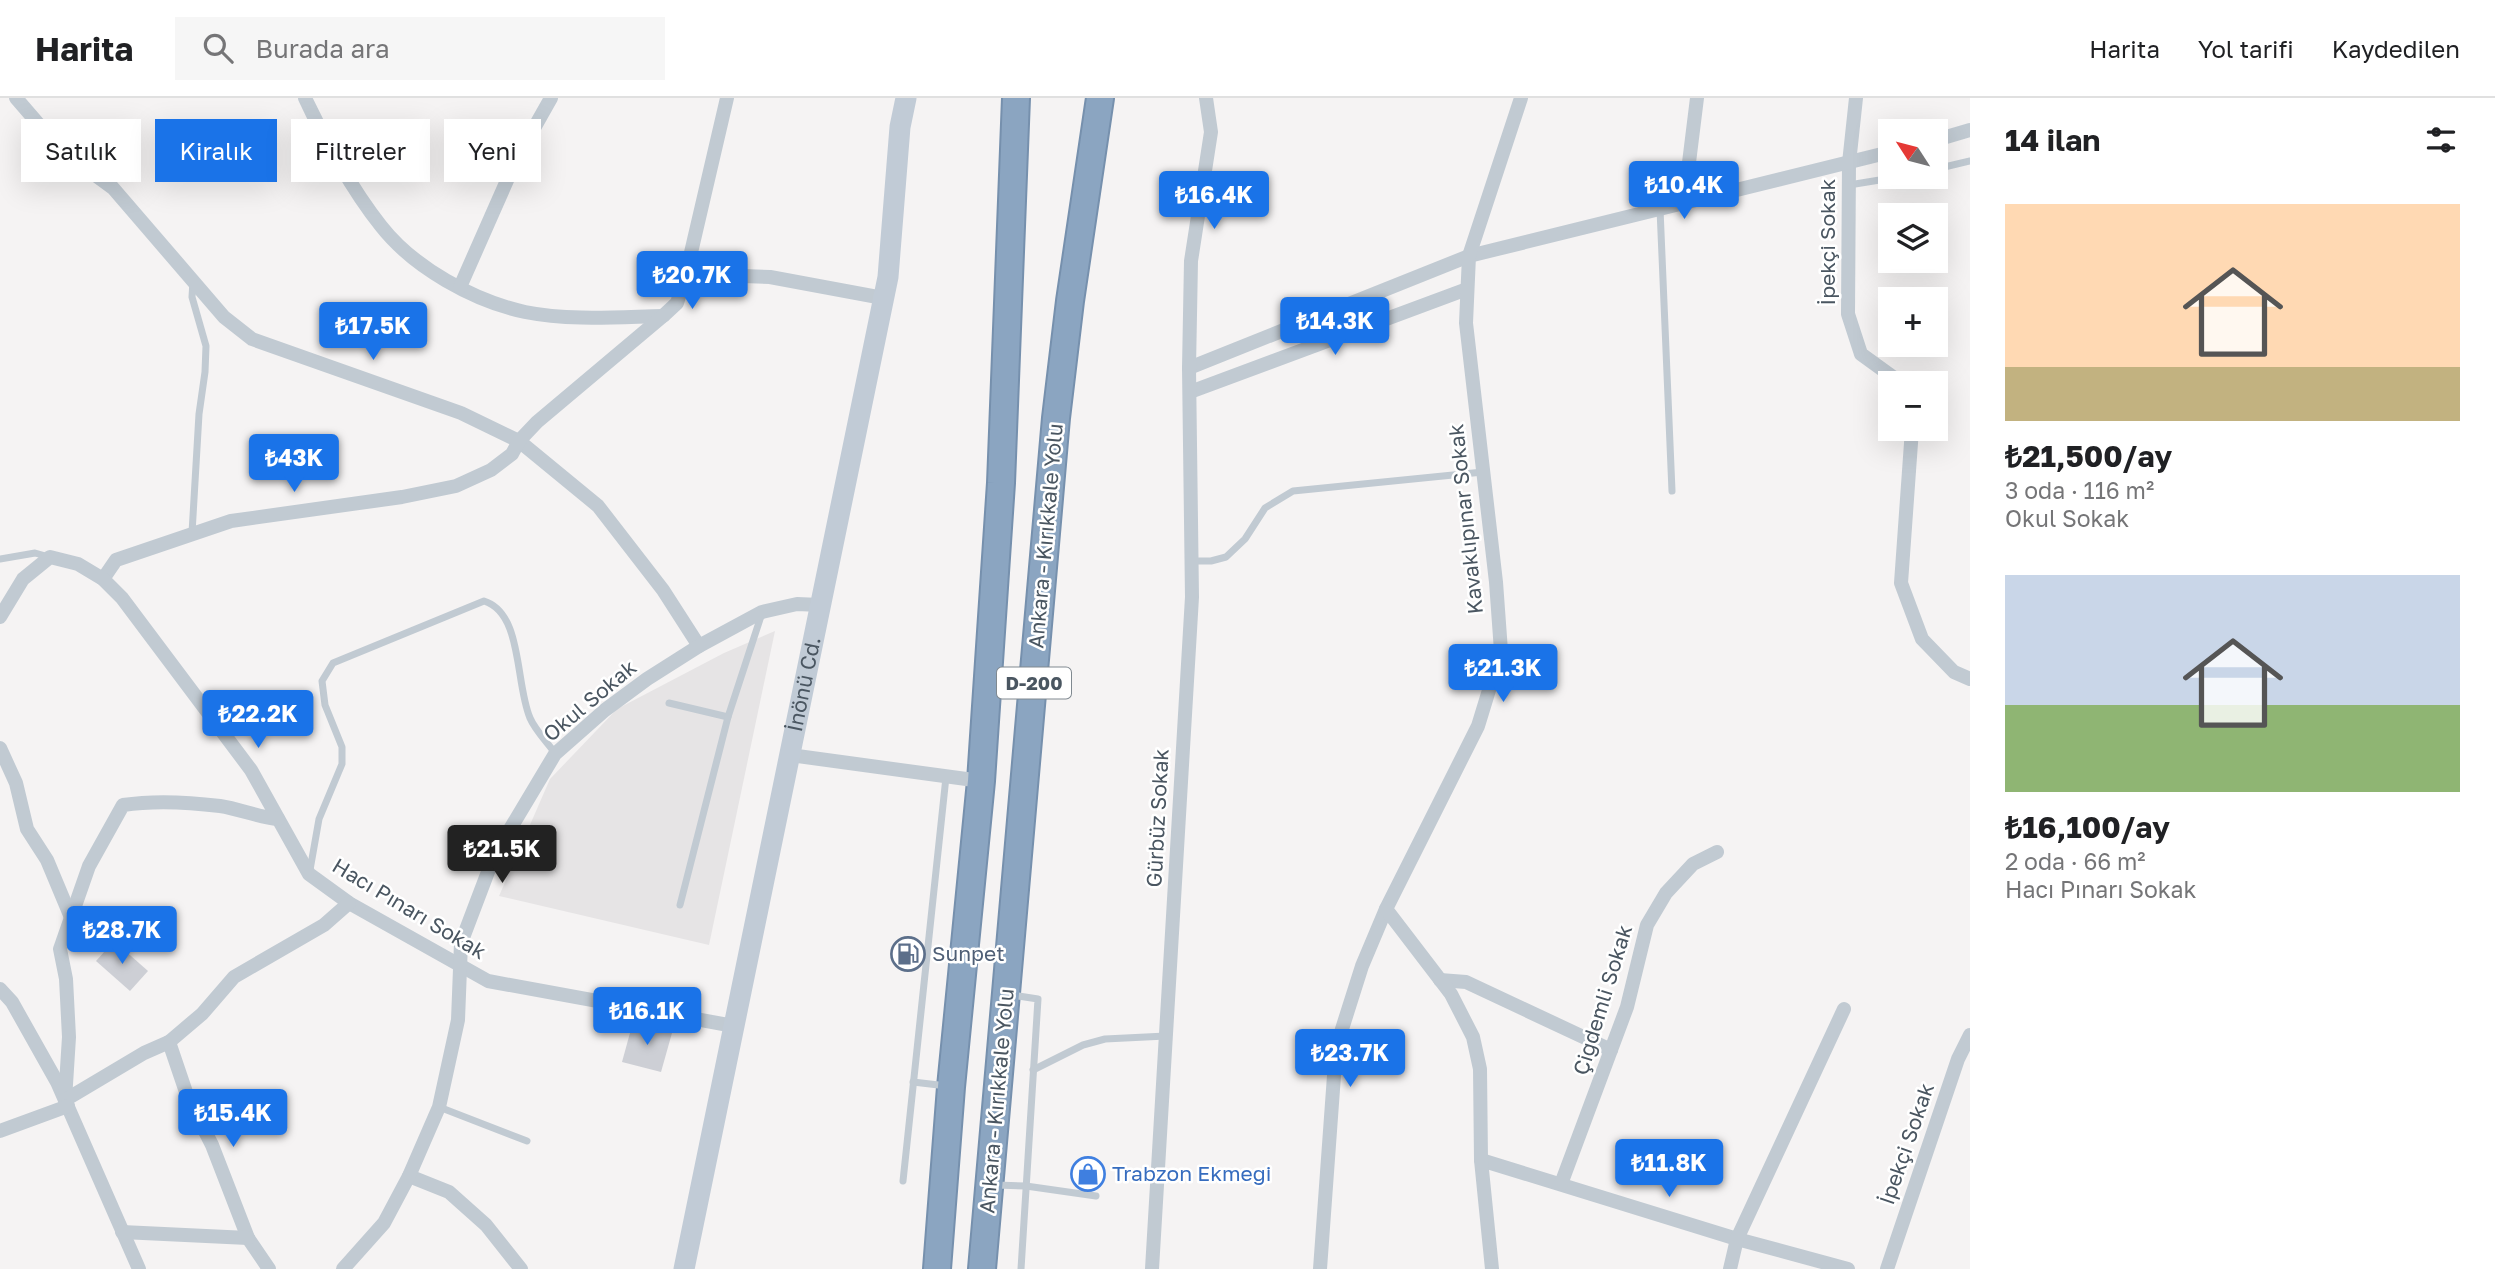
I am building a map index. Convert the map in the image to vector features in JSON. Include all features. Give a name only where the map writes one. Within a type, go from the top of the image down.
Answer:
[{"type":"highway","name":"D-200","points":[[937,1269],[951,1087],[981,782],[1001,483],[1016,98]]},
{"type":"highway","name":"Ankara - Kırıkkale Yolu","points":[[982,1269],[1056,418],[1070,301],[1103,101]]},
{"type":"street","points":[[16,98],[60,149],[113,188],[224,317],[252,339],[461,413],[519,441],[598,506],[663,590],[699,646]]},
{"type":"street","points":[[305,98],[340,163],[382,227],[421,264],[476,297],[525,312],[579,317],[663,316]]},
{"type":"street","points":[[460,287],[516,160],[551,98]]},
{"type":"street","points":[[103,579],[116,560],[231,521],[402,497],[456,486],[491,470],[512,454],[519,441],[537,422],[677,303],[727,98]]},
{"type":"street","name":"İnönü Cd.","points":[[684,1269],[888,276],[900,127],[906,98]]},
{"type":"street","points":[[1192,98],[1208,105]]},
{"type":"street","name":"Kavaklıpınar Sokak","points":[[1320,1269],[1336,1048],[1362,966],[1386,909],[1478,726],[1501,651],[1496,582],[1466,323],[1467,289],[1469,256],[1521,98]]},
{"type":"street","points":[[1684,203],[1697,98]]},
{"type":"street","name":"İpekçi Sokak","points":[[1856,98],[1849,163],[1848,314],[1861,355],[1884,371]]},
{"type":"street","name":"Gürbüz Sokak","points":[[1152,1269],[1192,597],[1189,368],[1191,261],[1211,132],[1208,105]]},
{"type":"street","points":[[1948,136],[1970,130]]},
{"type":"street","points":[[1189,368],[1469,256],[1878,155]]},
{"type":"street","points":[[686,274],[770,277],[883,298]]},
{"type":"street","points":[[1190,392],[1467,289]]},
{"type":"street","points":[[1911,441],[1901,583],[1923,639],[1954,672],[1970,679]]},
{"type":"street","points":[[0,617],[23,579],[50,557]]},
{"type":"street","name":"Hacı Pınarı Sokak","points":[[50,557],[78,564],[103,579],[122,598],[251,770],[309,874],[349,903],[488,981],[734,1026]]},
{"type":"street","name":"Okul Sokak","points":[[349,1267],[384,1223],[409,1176],[439,1107],[458,1020],[461,943],[494,856],[555,754],[605,710],[699,646],[762,612],[797,604],[820,605]]},
{"type":"street","points":[[790,755],[981,782]]},
{"type":"street","points":[[2,756],[16,783],[27,829],[47,860],[70,915]]},
{"type":"street","points":[[66,1103],[69,1037],[66,979],[60,949],[89,866],[123,805],[152,801],[222,806],[261,818],[278,819]]},
{"type":"street","name":"Çiğdemli Sokak","points":[[1561,1184],[1627,1007],[1647,925],[1666,893],[1693,864],[1717,852]]},
{"type":"street","points":[[0,1131],[66,1103],[144,1053],[169,1042],[202,1014],[234,977],[324,925],[349,903]]},
{"type":"street","points":[[1386,909],[1451,994],[1473,1037],[1480,1069],[1481,1160],[1492,1269]]},
{"type":"street","points":[[1440,980],[1466,982],[1611,1050]]},
{"type":"street","points":[[0,989],[12,1002],[66,1103],[139,1269]]},
{"type":"street","points":[[1730,1269],[1737,1239],[1844,1009]]},
{"type":"street","name":"İpekçi Sokak","points":[[1887,1269],[1958,1059],[1970,1035]]},
{"type":"street","points":[[169,1042],[188,1098],[212,1145],[248,1238],[269,1269]]},
{"type":"street","points":[[1481,1160],[1737,1239],[1848,1269]]},
{"type":"street","points":[[409,1176],[449,1192],[486,1225],[520,1269]]},
{"type":"street","points":[[122,1232],[248,1238]]},
{"type":"lane","points":[[1948,166],[1970,161]]},
{"type":"lane","points":[[1849,185],[1878,180]]},
{"type":"lane","points":[[1660,209],[1672,491]]},
{"type":"lane","points":[[192,533],[206,346],[192,297],[193,281]]},
{"type":"lane","points":[[1192,561],[1211,561],[1226,556],[1245,539],[1265,508],[1293,491],[1483,472]]},
{"type":"lane","points":[[0,559],[34,553],[50,557]]},
{"type":"lane","points":[[309,874],[318,819],[342,764],[342,747],[325,705],[323,681],[332,663],[484,601],[496,605],[511,627],[520,682],[530,719],[555,754]]},
{"type":"lane","points":[[680,905],[728,717],[762,612]]},
{"type":"lane","points":[[669,703],[728,717]]},
{"type":"lane","points":[[903,1181],[946,777]]},
{"type":"lane","points":[[1006,994],[1038,999],[1021,1269]]},
{"type":"lane","points":[[1033,1070],[1083,1045],[1105,1039],[1167,1035]]},
{"type":"lane","points":[[913,1082],[951,1087]]},
{"type":"lane","points":[[439,1107],[527,1141]]},
{"type":"lane","points":[[990,1185],[1026,1186],[1096,1196]]},
{"type":"shaded area","points":[[775,631],[709,945],[499,896],[550,779],[617,709],[724,653]]},
{"type":"building","points":[[114,941],[148,971],[130,991],[96,961]]},
{"type":"building","points":[[633,1022],[672,1033],[661,1072],[622,1062]]},
{"type":"place","name":"Sunpet","points":[[908,954]]},
{"type":"place","name":"Trabzon Ekmeği","points":[[1088,1174]]}]
